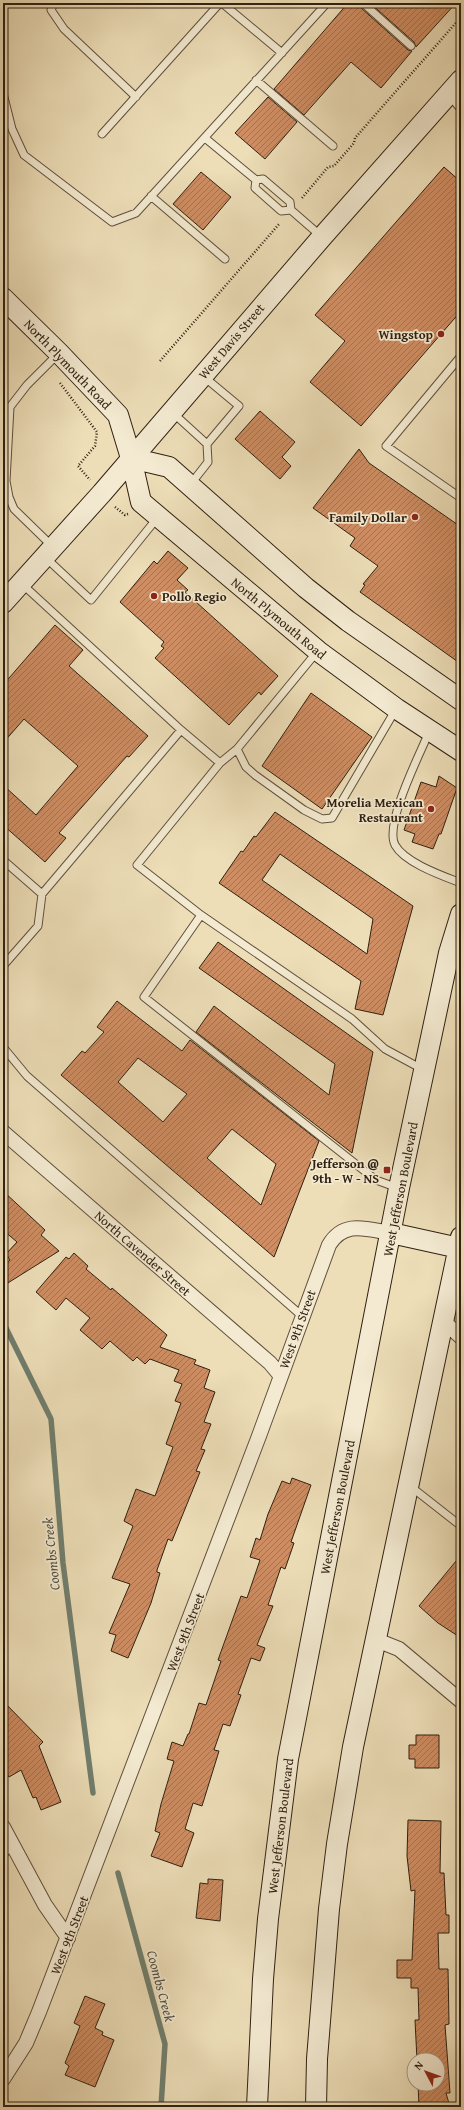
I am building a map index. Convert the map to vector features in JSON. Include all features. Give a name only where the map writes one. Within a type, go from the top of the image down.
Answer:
[{"type":"main road","name":"West Davis Street","points":[[3,604],[172,412],[202,375],[322,237],[458,92]]},
{"type":"main road","name":"North Plymouth Road","points":[[3,298],[59,353],[118,415],[131,458],[141,502],[318,651],[396,709],[461,751]]},
{"type":"main road","points":[[131,458],[169,467],[318,598],[348,621],[461,700]]},
{"type":"main road","name":"West Jefferson Boulevard","points":[[257,2107],[267,1926],[288,1759],[399,1188],[449,953],[461,914]]},
{"type":"main road","points":[[316,2107],[322,1989],[337,1844],[354,1740],[374,1639],[460,1242],[391,1233]]},
{"type":"street","name":"North Cavender Street","points":[[3,1132],[264,1358],[280,1375]]},
{"type":"street","name":"West 9th Street","points":[[3,2079],[26,2043],[68,1938],[259,1436],[280,1375],[329,1245],[335,1235],[347,1228],[391,1233]]},
{"type":"street","points":[[443,1321],[461,1337]]},
{"type":"street","points":[[374,1639],[399,1649],[461,1701]]},
{"type":"street","points":[[3,1827],[7,1850],[68,1938]]},
{"type":"lane","points":[[54,3],[51,10],[64,29],[136,97]]},
{"type":"lane","points":[[102,134],[221,3],[282,53]]},
{"type":"lane","points":[[3,93],[12,129],[24,155],[112,222],[136,213],[327,3]]},
{"type":"lane","points":[[363,3],[412,46]]},
{"type":"lane","points":[[256,80],[333,146]]},
{"type":"lane","points":[[205,138],[256,180],[263,179],[290,202],[291,210],[322,237]]},
{"type":"lane","points":[[256,180],[255,188],[281,211],[291,210]]},
{"type":"lane","points":[[151,196],[225,259]]},
{"type":"lane","points":[[59,353],[26,385],[10,406],[6,481],[9,498],[14,509],[91,600],[158,516]]},
{"type":"lane","points":[[461,356],[386,446],[461,498]]},
{"type":"lane","points":[[190,485],[208,462],[207,444],[239,406],[202,375]]},
{"type":"lane","points":[[172,412],[207,444]]},
{"type":"lane","points":[[21,583],[181,730],[220,763]]},
{"type":"lane","points":[[318,651],[236,749],[220,763],[137,865],[201,915],[352,1019],[385,1049],[424,1070]]},
{"type":"lane","points":[[236,749],[246,767],[255,775],[304,810],[322,819],[332,818],[396,709]]},
{"type":"lane","points":[[3,966],[38,926],[42,894],[181,730]]},
{"type":"lane","points":[[430,730],[405,784],[392,833],[395,845],[406,857],[441,875],[461,883]]},
{"type":"lane","points":[[3,860],[42,894]]},
{"type":"lane","points":[[201,915],[144,997],[376,1180],[399,1188]]},
{"type":"lane","points":[[3,1048],[27,1076],[302,1316]]},
{"type":"lane","points":[[408,1485],[461,1526]]},
{"type":"path","points":[[299,201],[328,167],[334,166],[354,143],[355,138],[461,17]]},
{"type":"path","points":[[160,361],[280,223]]},
{"type":"path","points":[[45,367],[97,432],[95,446],[78,466],[83,471]]},
{"type":"building","points":[[348,3],[358,3],[360,7],[408,50],[412,51],[381,88],[351,62],[304,115],[274,89]]},
{"type":"building","points":[[370,3],[456,3],[416,47],[414,42]]},
{"type":"building","points":[[268,97],[297,122],[265,159],[235,133]]},
{"type":"building","points":[[444,167],[461,182],[461,311],[361,426],[310,382],[345,341],[315,315]]},
{"type":"building","points":[[201,172],[231,197],[203,230],[173,204]]},
{"type":"building","points":[[260,411],[295,442],[282,457],[291,466],[280,479],[235,439]]},
{"type":"building","points":[[359,449],[369,463],[461,527],[461,664],[360,592],[365,585],[363,584],[378,566],[350,546],[355,538],[313,508]]},
{"type":"building","points":[[168,551],[188,568],[177,580],[188,590],[185,592],[278,676],[261,695],[259,692],[229,725],[155,658],[164,648],[161,646],[164,642],[120,602],[154,561],[157,564]]},
{"type":"building","points":[[55,625],[83,650],[69,666],[148,736],[129,757],[127,756],[59,833],[66,838],[45,862],[3,825],[3,785],[36,815],[78,766],[24,719],[3,743],[3,685]]},
{"type":"building","points":[[311,693],[372,737],[322,809],[262,766]]},
{"type":"building","name":"Morelia Mexican Restaurant","points":[[439,776],[457,788],[441,834],[439,834],[433,849],[412,842],[415,834],[404,830],[421,782],[436,787]]},
{"type":"building","points":[[275,812],[413,906],[383,1015],[355,1009],[361,981],[219,883],[241,851],[243,852],[254,836],[256,837]],"holes":[[[280,854],[373,919],[367,954],[262,880]]]},
{"type":"building","points":[[218,942],[373,1052],[352,1153],[196,1032],[214,1006],[329,1095],[335,1064],[199,968]]},
{"type":"building","points":[[117,1001],[182,1051],[190,1040],[319,1141],[274,1257],[61,1075],[82,1051],[85,1053],[104,1032],[97,1027]],"holes":[[[138,1058],[187,1094],[163,1122],[118,1082]],[[232,1129],[276,1164],[261,1205],[207,1158]]]},
{"type":"building","points":[[3,1191],[45,1230],[41,1235],[59,1251],[3,1286],[3,1266],[10,1260],[6,1254],[17,1242],[3,1230]]},
{"type":"building","points":[[74,1253],[88,1266],[86,1269],[111,1290],[112,1288],[167,1335],[160,1347],[196,1360],[194,1364],[210,1370],[204,1388],[215,1392],[204,1422],[211,1424],[201,1449],[205,1450],[196,1471],[200,1472],[172,1541],[168,1539],[157,1570],[157,1572],[160,1573],[151,1603],[128,1658],[111,1651],[116,1635],[109,1633],[130,1584],[112,1578],[133,1526],[124,1521],[136,1489],[155,1496],[173,1447],[166,1444],[181,1403],[175,1401],[182,1384],[174,1381],[179,1370],[150,1359],[145,1364],[137,1357],[133,1361],[110,1341],[102,1349],[80,1330],[90,1318],[66,1298],[56,1310],[36,1292],[66,1257],[69,1259]]},
{"type":"building","points":[[292,1478],[311,1485],[291,1542],[294,1543],[285,1569],[281,1567],[268,1605],[273,1606],[257,1645],[265,1648],[260,1661],[251,1658],[238,1694],[241,1695],[230,1726],[223,1724],[214,1750],[219,1751],[202,1806],[193,1803],[185,1829],[194,1833],[182,1867],[151,1856],[160,1833],[155,1831],[161,1804],[174,1761],[167,1759],[172,1742],[183,1746],[189,1734],[199,1703],[206,1705],[221,1661],[218,1660],[241,1596],[247,1598],[260,1560],[250,1557],[256,1538],[260,1540],[268,1514],[282,1481],[290,1484]]},
{"type":"building","points":[[461,1555],[461,1638],[438,1623],[419,1606]]},
{"type":"building","points":[[3,1701],[43,1742],[39,1746],[61,1802],[41,1810],[36,1797],[33,1798],[21,1770],[9,1777],[3,1767]]},
{"type":"building","points":[[416,1735],[439,1735],[439,1768],[415,1768],[415,1759],[409,1759],[409,1745],[416,1745]]},
{"type":"building","points":[[408,1820],[441,1821],[440,1873],[444,1873],[446,1915],[449,1915],[449,1933],[438,1933],[439,1969],[448,1969],[449,2024],[445,2025],[450,2093],[446,2093],[450,2107],[419,2107],[418,2092],[446,2092],[446,2052],[417,2052],[415,2020],[419,2020],[418,1988],[411,1988],[411,1978],[397,1978],[397,1960],[412,1960],[415,1890],[411,1891],[407,1856]]},
{"type":"building","points":[[208,1879],[223,1880],[220,1921],[196,1918],[200,1883],[208,1884]]},
{"type":"building","points":[[85,1996],[105,2004],[95,2028],[103,2032],[102,2035],[114,2040],[95,2087],[65,2075],[69,2066],[65,2063],[80,2026],[74,2023]]},
{"type":"waterway","name":"Coombs Creek","points":[[3,1322],[51,1419],[63,1563],[93,1793]]},
{"type":"waterway","name":"Coombs Creek","points":[[118,1873],[165,2044],[161,2107]]},
{"type":"place","name":"Wingstop","points":[[441,334]]},
{"type":"place","name":"Family Dollar","points":[[415,517]]},
{"type":"place","name":"Pollo Regio","points":[[154,596]]},
{"type":"place","name":"Morelia Mexican Restaurant","points":[[431,809]]},
{"type":"place","name":"Jefferson @ 9th - W - NS","points":[[387,1170]]}]
